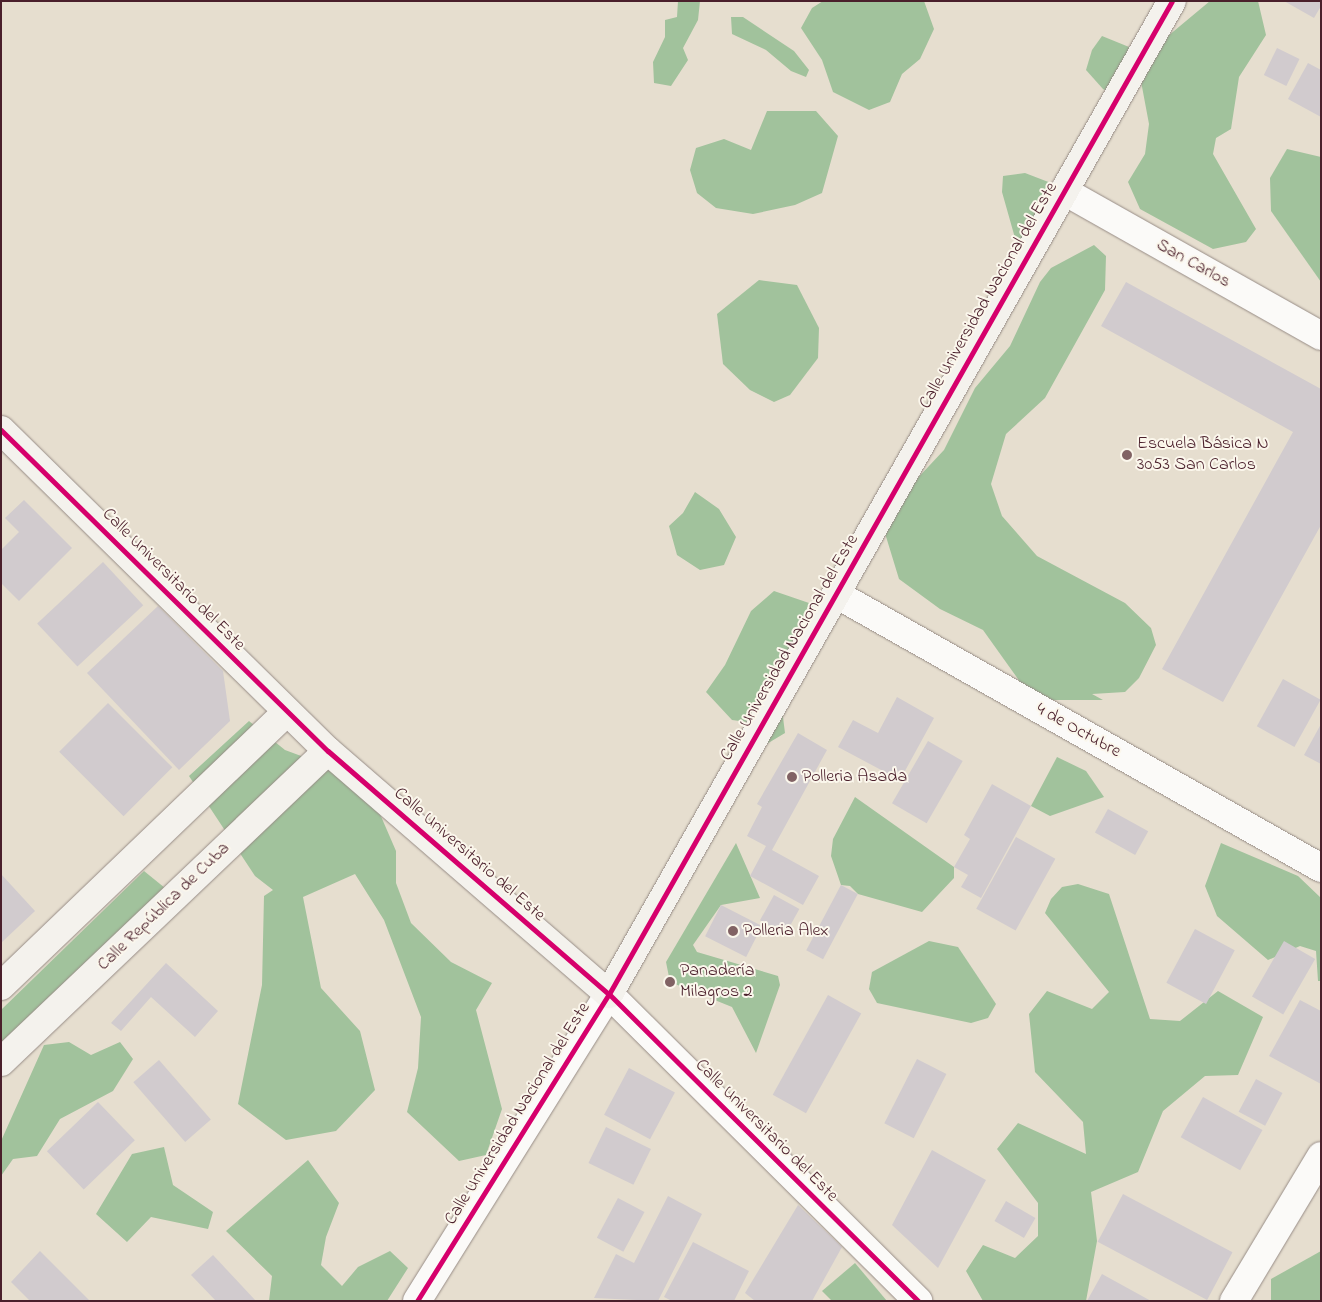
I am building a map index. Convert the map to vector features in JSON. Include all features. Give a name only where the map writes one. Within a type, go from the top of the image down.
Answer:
[{"type":"street","name":"Calle Universidad Nacional del Este","points":[[417,1301],[609,994],[1172,1]]},
{"type":"street","name":"San Carlos","points":[[1064,191],[1321,336]]},
{"type":"street","name":"Calle Universitario del Este","points":[[1,430],[328,751],[609,994],[918,1301]]},
{"type":"street","name":"4 de Octubre","points":[[836,594],[1321,868]]},
{"type":"street","points":[[1,986],[287,712]]},
{"type":"street","name":"Calle República de Cuba","points":[[1,1062],[328,751]]},
{"type":"street","points":[[1234,1301],[1321,1156]]},
{"type":"green space","points":[[678,1],[700,1],[698,20],[683,48],[688,60],[671,86],[654,83],[653,62],[665,37],[665,20],[677,17]]},
{"type":"green space","points":[[823,1],[924,1],[934,29],[920,59],[902,74],[890,102],[869,110],[833,92],[822,60],[801,28],[812,8]]},
{"type":"green space","points":[[1210,1],[1258,1],[1266,35],[1239,77],[1231,129],[1216,138],[1213,154],[1256,229],[1246,242],[1213,249],[1140,209],[1128,182],[1145,154],[1149,124],[1140,76],[1156,46]]},
{"type":"green space","points":[[731,17],[743,17],[794,51],[809,70],[806,77],[791,71],[766,50],[732,34]]},
{"type":"green space","points":[[1102,36],[1134,49],[1127,100],[1103,89],[1086,70],[1092,50]]},
{"type":"green space","points":[[767,111],[816,111],[838,136],[822,193],[795,205],[753,214],[716,208],[697,193],[690,170],[696,148],[724,139],[751,150]]},
{"type":"green space","points":[[1287,149],[1321,157],[1321,282],[1271,211],[1270,178]]},
{"type":"green space","points":[[1025,173],[1051,183],[1066,212],[1014,254],[1015,238],[1002,192],[1003,176]]},
{"type":"green space","points":[[1094,245],[1106,256],[1105,290],[1045,398],[1006,434],[991,484],[1002,516],[1037,556],[1125,603],[1151,628],[1156,645],[1139,678],[1125,692],[1092,694],[1103,700],[1052,700],[1023,686],[983,630],[940,609],[899,579],[884,530],[898,499],[944,450],[975,388],[1010,346],[1040,282],[1051,268]]},
{"type":"green space","points":[[759,280],[797,285],[819,328],[818,358],[790,395],[774,402],[750,390],[723,364],[717,314]]},
{"type":"green space","points":[[695,492],[719,509],[736,537],[724,565],[700,570],[677,555],[669,526],[683,513]]},
{"type":"green space","points":[[774,591],[809,603],[814,614],[777,670],[785,733],[765,745],[747,722],[732,720],[706,692],[725,665],[751,611]]},
{"type":"green space","points":[[249,721],[285,750],[347,773],[380,814],[396,851],[396,883],[411,923],[451,962],[492,983],[476,1010],[502,1109],[486,1155],[459,1161],[407,1112],[418,1068],[421,1017],[384,920],[355,874],[303,897],[321,988],[360,1031],[375,1090],[336,1131],[286,1140],[238,1104],[262,985],[264,896],[273,890],[255,876],[189,776]]},
{"type":"green space","points":[[1057,757],[1086,771],[1104,797],[1050,816],[1031,806]]},
{"type":"green space","points":[[855,797],[954,867],[954,878],[922,912],[858,894],[850,886],[841,885],[831,856],[833,839]]},
{"type":"green space","points":[[736,843],[760,898],[721,905],[693,945],[697,952],[778,976],[780,985],[756,1053],[732,1007],[670,982],[666,962]]},
{"type":"green space","points":[[1221,843],[1298,876],[1321,898],[1321,981],[1318,981],[1316,951],[1300,946],[1268,960],[1217,916],[1205,886]]},
{"type":"green space","points":[[144,871],[165,888],[1,1046],[1,1010]]},
{"type":"green space","points":[[1078,884],[1109,894],[1150,1019],[1180,1021],[1218,991],[1263,1017],[1238,1075],[1205,1076],[1163,1111],[1138,1172],[1091,1192],[1097,1241],[1086,1301],[983,1301],[966,1271],[983,1245],[1015,1258],[1038,1236],[1038,1203],[997,1149],[1018,1123],[1086,1154],[1083,1122],[1035,1072],[1029,1014],[1047,991],[1092,1009],[1109,992],[1045,913],[1051,899],[1062,887]]},
{"type":"green space","points":[[929,941],[958,947],[996,1004],[988,1018],[971,1023],[877,1003],[869,989],[872,972]]},
{"type":"green space","points":[[69,1042],[91,1055],[120,1042],[133,1059],[113,1091],[60,1119],[37,1156],[13,1159],[1,1176],[1,1141],[44,1045]]},
{"type":"green space","points":[[164,1147],[173,1185],[213,1212],[208,1229],[151,1217],[127,1242],[96,1214],[132,1154]]},
{"type":"green space","points":[[308,1160],[339,1203],[326,1237],[321,1265],[342,1286],[358,1267],[390,1251],[408,1268],[387,1301],[269,1301],[272,1276],[226,1231]]},
{"type":"green space","points":[[1321,1251],[1321,1301],[1271,1301],[1271,1279]]},
{"type":"green space","points":[[855,1263],[887,1301],[832,1301],[822,1291]]},
{"type":"building","points":[[1284,1],[1321,1],[1321,6],[1314,18]]},
{"type":"building","points":[[1277,48],[1299,59],[1286,86],[1264,75]]},
{"type":"building","points":[[1308,63],[1321,70],[1321,117],[1288,99]]},
{"type":"building","points":[[1126,282],[1321,389],[1321,525],[1223,702],[1162,669],[1293,432],[1101,326]]},
{"type":"building","points":[[24,500],[72,548],[19,601],[1,583],[1,550],[19,532],[5,518]]},
{"type":"building","points":[[103,562],[143,605],[77,667],[37,623]]},
{"type":"building","points":[[158,606],[223,671],[230,721],[179,770],[87,673]]},
{"type":"building","points":[[1283,679],[1321,700],[1294,747],[1257,726]]},
{"type":"building","points":[[897,697],[934,718],[900,780],[838,747],[853,720],[878,733]]},
{"type":"building","points":[[108,703],[172,767],[124,816],[59,752]]},
{"type":"building","points":[[1321,724],[1321,764],[1304,755]]},
{"type":"building","points":[[798,733],[827,750],[772,850],[819,876],[803,905],[750,876],[766,846],[747,836],[762,807],[757,804]]},
{"type":"building","points":[[928,741],[963,761],[927,823],[892,803]]},
{"type":"building","points":[[992,784],[1031,806],[981,898],[961,887],[968,875],[954,867],[970,839],[964,835]]},
{"type":"building","points":[[1108,809],[1148,831],[1135,855],[1095,833]]},
{"type":"building","points":[[1016,837],[1055,859],[1016,931],[976,909]]},
{"type":"building","points":[[1,874],[35,911],[1,943]]},
{"type":"building","points":[[841,885],[858,894],[823,959],[806,950]]},
{"type":"building","points":[[774,895],[799,909],[785,934],[760,920]]},
{"type":"building","name":"Polleria Alex","points":[[721,905],[762,926],[746,957],[705,936]]},
{"type":"building","points":[[1195,929],[1235,950],[1206,1004],[1166,983]]},
{"type":"building","points":[[1284,941],[1315,959],[1283,1014],[1252,996]]},
{"type":"building","points":[[166,963],[218,1011],[195,1037],[151,997],[121,1031],[111,1023]]},
{"type":"building","points":[[828,995],[861,1013],[806,1113],[773,1095]]},
{"type":"building","points":[[1300,1000],[1321,1011],[1321,1084],[1269,1056]]},
{"type":"building","points":[[917,1059],[946,1074],[914,1138],[884,1123]]},
{"type":"building","points":[[159,1060],[211,1120],[185,1142],[133,1082]]},
{"type":"building","points":[[629,1068],[675,1092],[650,1139],[604,1115]]},
{"type":"building","points":[[1256,1079],[1282,1093],[1265,1126],[1239,1112]]},
{"type":"building","points":[[1203,1097],[1262,1130],[1240,1170],[1181,1137]]},
{"type":"building","points":[[98,1102],[135,1140],[84,1189],[47,1151]]},
{"type":"building","points":[[606,1127],[651,1149],[633,1185],[588,1163]]},
{"type":"building","points":[[932,1150],[986,1180],[938,1268],[892,1225]]},
{"type":"building","points":[[1123,1194],[1232,1252],[1207,1300],[1098,1242]]},
{"type":"building","points":[[668,1196],[702,1214],[658,1301],[594,1298],[616,1254],[634,1263]]},
{"type":"building","points":[[618,1198],[644,1212],[623,1252],[597,1238]]},
{"type":"building","points":[[1006,1201],[1035,1218],[1024,1238],[994,1221]]},
{"type":"building","points":[[798,1205],[842,1247],[812,1301],[755,1301],[745,1293]]},
{"type":"building","points":[[693,1242],[749,1271],[734,1301],[672,1301],[664,1297]]},
{"type":"building","points":[[40,1251],[90,1301],[30,1301],[11,1282]]},
{"type":"building","points":[[213,1255],[256,1301],[216,1301],[191,1275]]},
{"type":"building","points":[[1102,1274],[1151,1301],[1087,1301]]},
{"type":"cycle path","points":[[417,1301],[609,994],[1172,1]]},
{"type":"cycle path","points":[[1,430],[328,751],[609,994],[918,1301]]},
{"type":"place","name":"Escuela Básica N 3053 San Carlos","points":[[1127,455]]},
{"type":"place","name":"Polleria Asada","points":[[792,777]]},
{"type":"place","name":"Polleria Alex","points":[[733,931]]},
{"type":"place","name":"Panadería Milagros 2","points":[[670,982]]}]
